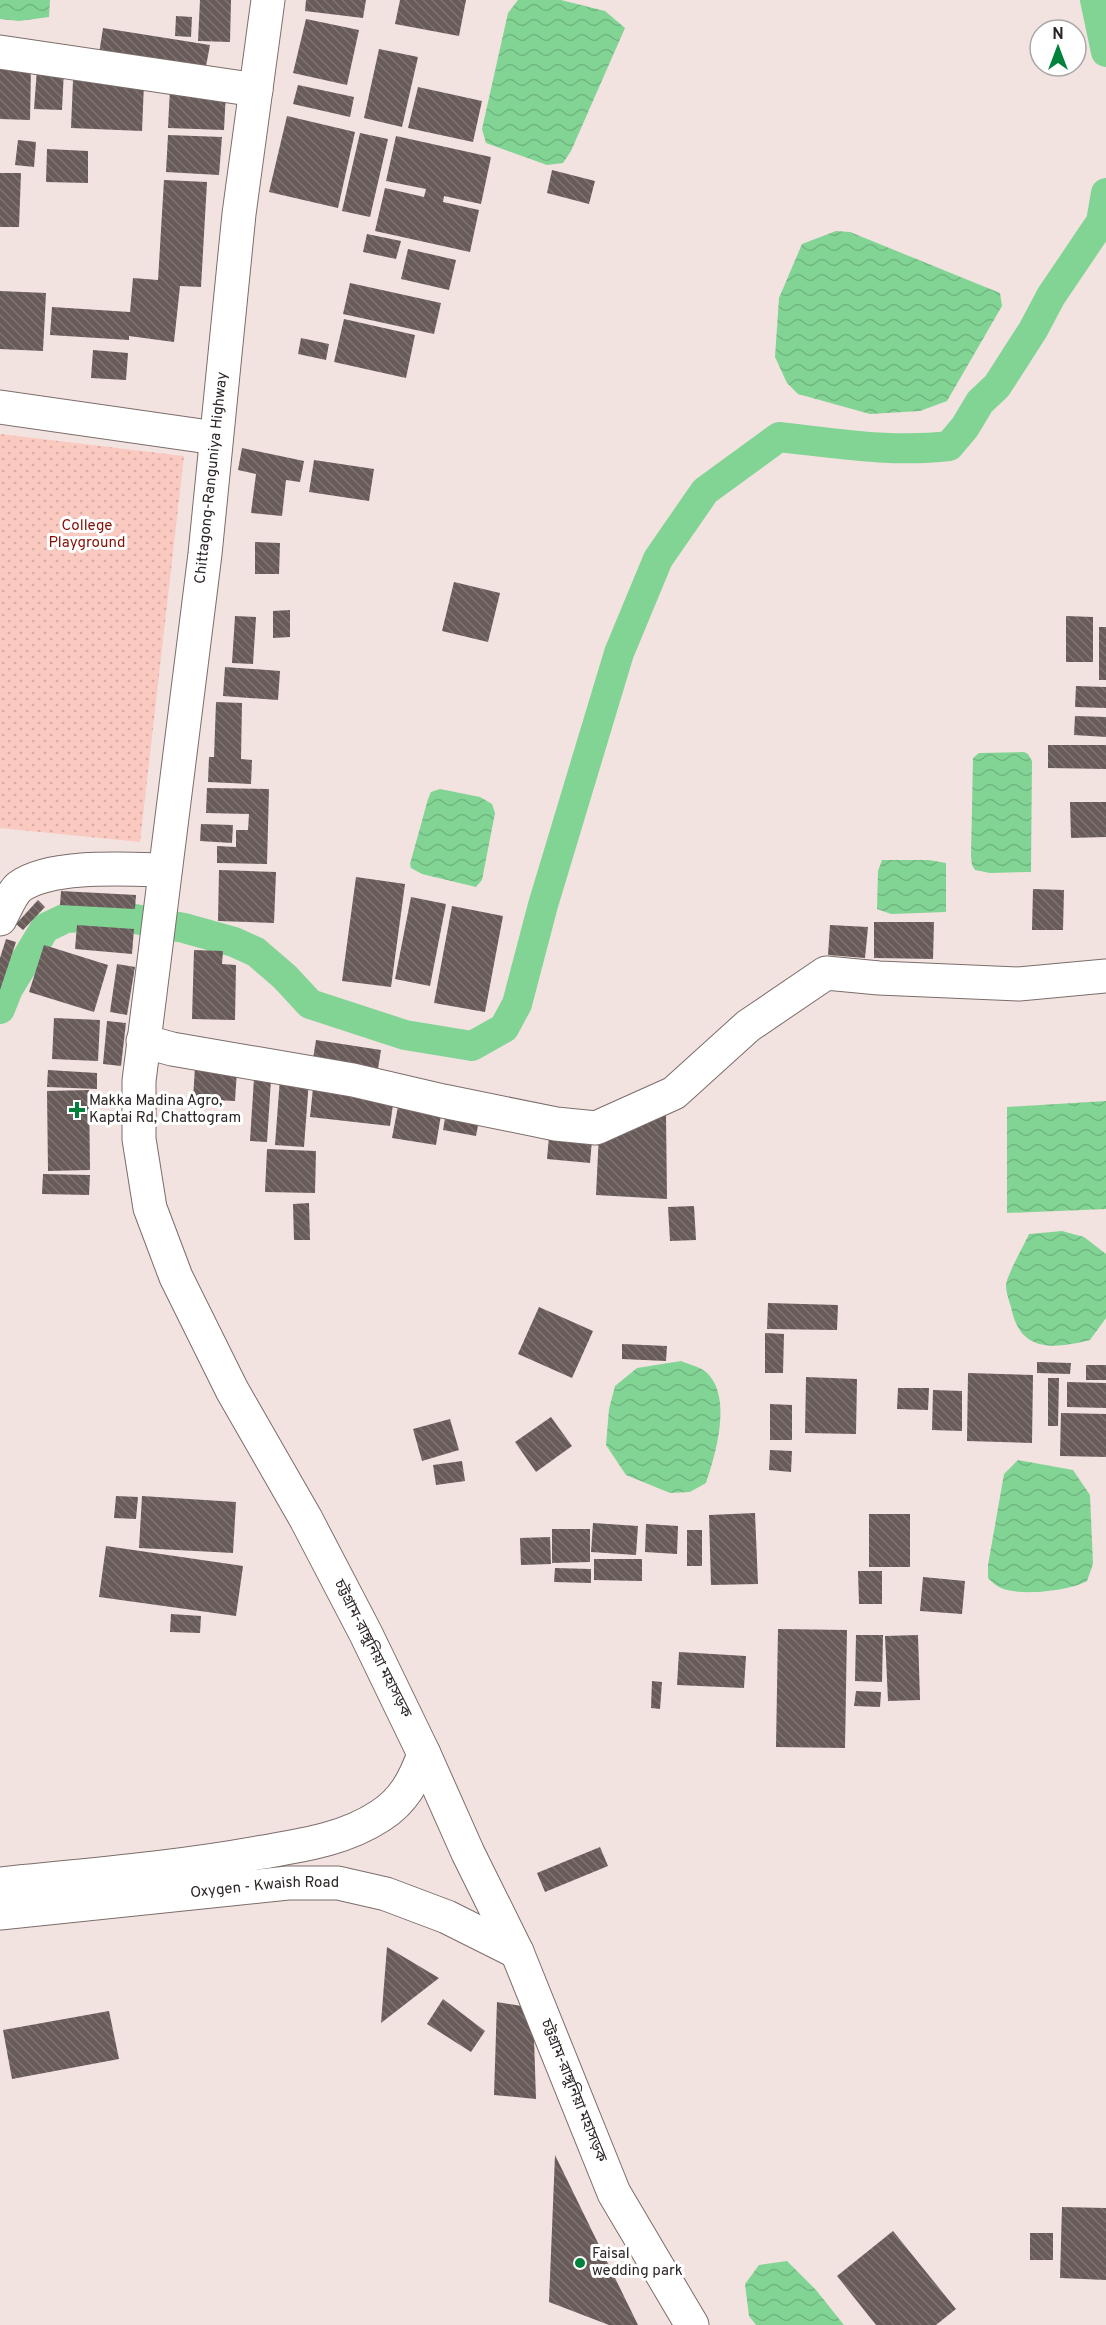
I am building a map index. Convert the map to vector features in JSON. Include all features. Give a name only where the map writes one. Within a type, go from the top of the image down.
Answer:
[{"type":"main road","name":"Chittagong-Ranguniya Highway","points":[[153,955],[171,835],[204,566],[238,214],[268,0]]},
{"type":"main road","points":[[0,52],[256,90]]},
{"type":"main road","points":[[0,406],[216,438]]},
{"type":"main road","points":[[0,919],[18,888],[48,875],[104,869],[164,874]]},
{"type":"main road","name":"চট্টগ্রাম-রাঙ্গুনিয়া মহাসড়ক","points":[[153,955],[139,1081],[139,1139],[150,1208],[176,1277],[232,1390],[306,1519],[361,1624],[517,1952],[614,2193],[692,2325]]},
{"type":"main road","points":[[143,1041],[172,1049],[353,1080],[556,1124],[596,1128],[674,1094],[748,1026],[826,973],[879,978],[1019,984],[1106,976]]},
{"type":"main road","name":"Oxygen - Kwaish Road","points":[[0,1884],[207,1862],[338,1837],[379,1817],[394,1806],[416,1777],[424,1754]]},
{"type":"main road","name":"Oxygen - Kwaish Road","points":[[0,1913],[288,1883],[338,1883],[386,1894],[447,1917],[517,1952]]},
{"type":"green space","name":"College Playground","points":[[0,434],[184,456],[140,842],[0,828]]},
{"type":"water","points":[[0,0],[50,0],[49,17],[19,21],[0,19]]},
{"type":"water","points":[[518,0],[561,0],[605,11],[625,28],[571,151],[563,163],[547,165],[486,143],[482,129],[508,13]]},
{"type":"water","points":[[836,231],[850,232],[1000,293],[1002,306],[947,401],[920,411],[870,414],[798,394],[787,383],[775,357],[779,298],[802,244]]},
{"type":"water","points":[[1024,752],[1032,761],[1031,872],[990,873],[975,870],[971,856],[973,758],[979,753]]},
{"type":"water","points":[[440,789],[480,797],[492,804],[495,813],[482,880],[476,887],[422,874],[411,868],[410,864],[428,799],[431,792]]},
{"type":"water","points":[[882,860],[929,860],[946,863],[946,912],[891,914],[877,909],[878,871]]},
{"type":"water","points":[[1106,1101],[1106,1209],[1007,1213],[1007,1107]]},
{"type":"water","points":[[1062,1231],[1084,1237],[1106,1254],[1106,1318],[1090,1340],[1051,1346],[1030,1340],[1022,1333],[1015,1322],[1006,1285],[1012,1267],[1029,1234]]},
{"type":"water","points":[[681,1361],[703,1370],[714,1382],[719,1395],[720,1426],[706,1483],[690,1492],[670,1493],[626,1475],[606,1445],[609,1409],[615,1386],[637,1368]]},
{"type":"water","points":[[1018,1460],[1073,1470],[1090,1495],[1093,1564],[1087,1581],[1056,1590],[1018,1592],[998,1586],[988,1578],[988,1565],[1004,1474]]},
{"type":"water","points":[[787,2261],[816,2290],[844,2325],[756,2325],[749,2316],[745,2284],[759,2265]]},
{"type":"building","points":[[200,0],[231,0],[230,42],[198,41]]},
{"type":"building","points":[[306,0],[366,0],[363,18],[305,11]]},
{"type":"building","points":[[400,0],[466,0],[459,36],[395,24]]},
{"type":"building","points":[[176,16],[192,17],[191,37],[175,36]]},
{"type":"building","points":[[306,19],[359,30],[347,85],[293,73]]},
{"type":"building","points":[[103,28],[210,45],[204,77],[98,60]]},
{"type":"building","points":[[379,49],[418,57],[402,127],[364,118]]},
{"type":"building","points":[[0,66],[31,67],[30,120],[0,119]]},
{"type":"building","points":[[37,69],[64,70],[62,110],[34,109]]},
{"type":"building","points":[[73,80],[144,83],[142,131],[71,128]]},
{"type":"building","points":[[298,85],[354,97],[350,117],[293,104]]},
{"type":"building","points":[[418,87],[482,101],[473,142],[408,128]]},
{"type":"building","points":[[170,89],[226,92],[224,130],[168,128]]},
{"type":"building","points":[[287,116],[355,132],[338,208],[269,192]]},
{"type":"building","points":[[360,133],[388,139],[370,217],[342,211]]},
{"type":"building","points":[[168,135],[222,137],[219,175],[166,172]]},
{"type":"building","points":[[396,136],[491,157],[481,204],[444,196],[443,202],[479,210],[470,252],[375,231],[385,188],[424,197],[426,189],[386,181]]},
{"type":"building","points":[[18,140],[36,142],[34,167],[15,165]]},
{"type":"building","points":[[47,149],[88,151],[88,183],[46,182]]},
{"type":"building","points":[[552,170],[595,181],[589,204],[547,193]]},
{"type":"building","points":[[0,173],[21,173],[19,227],[0,227]]},
{"type":"building","points":[[164,180],[207,182],[201,287],[180,286],[174,342],[129,336],[129,340],[50,335],[52,307],[130,312],[133,278],[158,280]]},
{"type":"building","points":[[367,234],[401,241],[396,259],[363,252]]},
{"type":"building","points":[[408,249],[456,260],[449,290],[401,279]]},
{"type":"building","points":[[350,283],[441,303],[434,334],[343,314]]},
{"type":"building","points":[[0,291],[46,293],[43,351],[0,349]]},
{"type":"building","points":[[344,319],[415,335],[406,378],[334,362]]},
{"type":"building","points":[[301,338],[329,344],[326,360],[298,354]]},
{"type":"building","points":[[93,350],[128,353],[126,380],[91,378]]},
{"type":"building","points":[[242,448],[304,461],[300,482],[286,480],[282,516],[251,513],[256,474],[238,470]]},
{"type":"building","points":[[314,460],[374,469],[369,501],[309,492]]},
{"type":"building","points":[[255,542],[280,543],[279,574],[255,574]]},
{"type":"building","points":[[454,582],[500,593],[488,642],[442,631]]},
{"type":"building","points":[[290,610],[290,637],[273,638],[273,611]]},
{"type":"building","points":[[235,616],[256,617],[253,664],[232,663]]},
{"type":"building","points":[[1066,616],[1093,617],[1093,662],[1066,662]]},
{"type":"building","points":[[1099,627],[1106,627],[1106,680],[1099,680]]},
{"type":"building","points":[[225,667],[280,671],[278,700],[223,696]]},
{"type":"building","points":[[1076,686],[1106,687],[1106,708],[1075,707]]},
{"type":"building","points":[[216,702],[242,703],[241,759],[252,760],[251,784],[208,782],[209,757],[214,757]]},
{"type":"building","points":[[1075,716],[1106,717],[1106,737],[1074,735]]},
{"type":"building","points":[[1048,745],[1106,745],[1106,769],[1048,768]]},
{"type":"building","points":[[207,788],[269,789],[267,864],[217,863],[217,846],[236,847],[236,830],[248,830],[249,814],[206,813]]},
{"type":"building","points":[[1070,802],[1106,802],[1106,837],[1071,838]]},
{"type":"building","points":[[201,824],[233,825],[232,843],[200,841]]},
{"type":"building","points":[[219,870],[276,872],[274,923],[218,921]]},
{"type":"building","points":[[356,877],[405,884],[391,987],[342,981]]},
{"type":"building","points":[[1033,889],[1064,890],[1063,930],[1032,930]]},
{"type":"building","points":[[61,891],[136,895],[135,909],[60,905]]},
{"type":"building","points":[[411,897],[446,904],[430,986],[395,979]]},
{"type":"building","points":[[38,900],[45,907],[23,930],[16,924]]},
{"type":"building","points":[[452,906],[503,916],[485,1012],[434,1003]]},
{"type":"building","points":[[874,922],[934,922],[933,959],[874,958]]},
{"type":"building","points":[[77,925],[134,929],[132,954],[75,949]]},
{"type":"building","points":[[830,925],[868,927],[865,958],[828,955]]},
{"type":"building","points":[[6,939],[16,942],[0,990],[0,958]]},
{"type":"building","points":[[44,945],[108,965],[94,1012],[29,992]]},
{"type":"building","points":[[194,950],[223,951],[222,964],[236,965],[235,1020],[192,1019]]},
{"type":"building","points":[[117,964],[135,967],[127,1015],[110,1012]]},
{"type":"building","points":[[54,1018],[100,1020],[98,1061],[52,1059]]},
{"type":"building","points":[[107,1021],[126,1023],[121,1066],[103,1064]]},
{"type":"building","points":[[316,1040],[381,1050],[377,1075],[312,1065]]},
{"type":"building","points":[[195,1067],[237,1070],[235,1101],[193,1099]]},
{"type":"building","points":[[48,1070],[97,1073],[97,1089],[47,1087]]},
{"type":"building","points":[[254,1078],[271,1079],[267,1142],[250,1141]]},
{"type":"building","points":[[280,1078],[309,1080],[304,1147],[275,1145]]},
{"type":"building","points":[[313,1088],[394,1097],[390,1126],[310,1117]]},
{"type":"building","points":[[89,1090],[90,1170],[48,1171],[47,1091]]},
{"type":"building","points":[[399,1101],[442,1109],[436,1145],[392,1138]]},
{"type":"building","points":[[446,1113],[479,1120],[476,1136],[443,1130]]},
{"type":"building","points":[[666,1113],[667,1199],[596,1195],[599,1133]]},
{"type":"building","points":[[549,1136],[592,1140],[590,1163],[547,1159]]},
{"type":"building","points":[[267,1149],[316,1151],[315,1193],[265,1192]]},
{"type":"building","points":[[43,1174],[90,1175],[89,1195],[42,1194]]},
{"type":"building","points":[[309,1203],[310,1240],[294,1240],[293,1204]]},
{"type":"building","points":[[694,1206],[696,1240],[670,1241],[668,1207]]},
{"type":"building","points":[[768,1303],[838,1305],[837,1330],[767,1329]]},
{"type":"building","points":[[539,1307],[593,1331],[572,1378],[518,1354]]},
{"type":"building","points":[[765,1333],[784,1334],[783,1373],[765,1373]]},
{"type":"building","points":[[622,1344],[667,1346],[666,1361],[622,1359]]},
{"type":"building","points":[[1037,1362],[1071,1363],[1070,1374],[1037,1373]]},
{"type":"building","points":[[1086,1365],[1106,1365],[1106,1380],[1086,1380]]},
{"type":"building","points":[[968,1373],[1033,1375],[1032,1443],[967,1441]]},
{"type":"building","points":[[806,1377],[857,1379],[856,1434],[805,1433]]},
{"type":"building","points":[[1048,1378],[1059,1378],[1058,1426],[1048,1426]]},
{"type":"building","points":[[1067,1382],[1106,1383],[1106,1408],[1067,1407]]},
{"type":"building","points":[[898,1388],[929,1388],[928,1410],[897,1409]]},
{"type":"building","points":[[933,1390],[962,1391],[962,1431],[932,1430]]},
{"type":"building","points":[[770,1404],[792,1405],[792,1440],[770,1440]]},
{"type":"building","points":[[1061,1413],[1106,1414],[1106,1457],[1060,1456]]},
{"type":"building","points":[[551,1417],[572,1446],[536,1472],[515,1442]]},
{"type":"building","points":[[450,1419],[459,1450],[422,1461],[413,1429]]},
{"type":"building","points":[[770,1450],[792,1451],[791,1472],[769,1470]]},
{"type":"building","points":[[462,1461],[465,1481],[436,1485],[433,1465]]},
{"type":"building","points":[[116,1496],[138,1497],[136,1519],[114,1518]]},
{"type":"building","points":[[142,1496],[236,1502],[233,1553],[139,1548]]},
{"type":"building","points":[[755,1513],[758,1584],[711,1585],[709,1515]]},
{"type":"building","points":[[869,1514],[910,1514],[910,1567],[869,1567]]},
{"type":"building","points":[[593,1523],[638,1526],[636,1555],[591,1552]]},
{"type":"building","points":[[646,1524],[678,1526],[677,1554],[645,1552]]},
{"type":"building","points":[[552,1529],[590,1529],[590,1562],[552,1563]]},
{"type":"building","points":[[687,1530],[702,1530],[702,1566],[687,1566]]},
{"type":"building","points":[[550,1537],[551,1564],[521,1565],[520,1538]]},
{"type":"building","points":[[106,1546],[243,1566],[236,1616],[99,1597]]},
{"type":"building","points":[[594,1559],[642,1559],[642,1581],[594,1580]]},
{"type":"building","points":[[555,1568],[591,1569],[591,1583],[554,1582]]},
{"type":"building","points":[[858,1571],[882,1571],[882,1604],[859,1604]]},
{"type":"building","points":[[923,1577],[965,1581],[962,1614],[920,1611]]},
{"type":"building","points":[[171,1614],[201,1616],[200,1633],[170,1632]]},
{"type":"building","points":[[778,1629],[847,1630],[845,1748],[776,1747]]},
{"type":"building","points":[[856,1635],[883,1635],[882,1682],[855,1681]]},
{"type":"building","points":[[918,1635],[920,1700],[888,1701],[885,1636]]},
{"type":"building","points":[[679,1652],[746,1656],[744,1688],[677,1685]]},
{"type":"building","points":[[652,1681],[662,1682],[660,1709],[651,1708]]},
{"type":"building","points":[[856,1691],[881,1692],[880,1707],[854,1706]]},
{"type":"building","points":[[600,1847],[608,1866],[545,1892],[537,1873]]},
{"type":"building","points":[[387,1947],[439,1978],[381,2023]]},
{"type":"building","points":[[443,1999],[485,2031],[471,2052],[427,2024]]},
{"type":"building","points":[[497,2002],[533,2008],[536,2099],[494,2095]]},
{"type":"building","points":[[109,2011],[119,2059],[12,2079],[3,2030]]},
{"type":"building","points":[[555,2155],[638,2325],[609,2325],[549,2302]]},
{"type":"building","points":[[1062,2207],[1106,2208],[1106,2280],[1060,2278]]},
{"type":"building","points":[[893,2231],[956,2309],[936,2325],[876,2325],[837,2276]]},
{"type":"building","points":[[1030,2233],[1053,2233],[1053,2260],[1030,2260]]},
{"type":"waterway","points":[[1095,0],[1106,52]]},
{"type":"waterway","points":[[0,1009],[8,989],[45,928],[66,918],[102,916],[124,917],[184,928],[234,942],[256,952],[285,977],[310,1004],[405,1035],[472,1046],[504,1028],[517,1004],[543,905],[619,653],[658,559],[705,491],[779,437],[885,448],[949,446],[965,427],[980,402],[997,386],[1033,330],[1051,296],[1101,222],[1106,193]]},
{"type":"place","name":"Makka Madina Agro, Kaptai Rd, Chattogram","points":[[77,1110]]},
{"type":"place","name":"Faisal wedding park","points":[[580,2263]]}]
